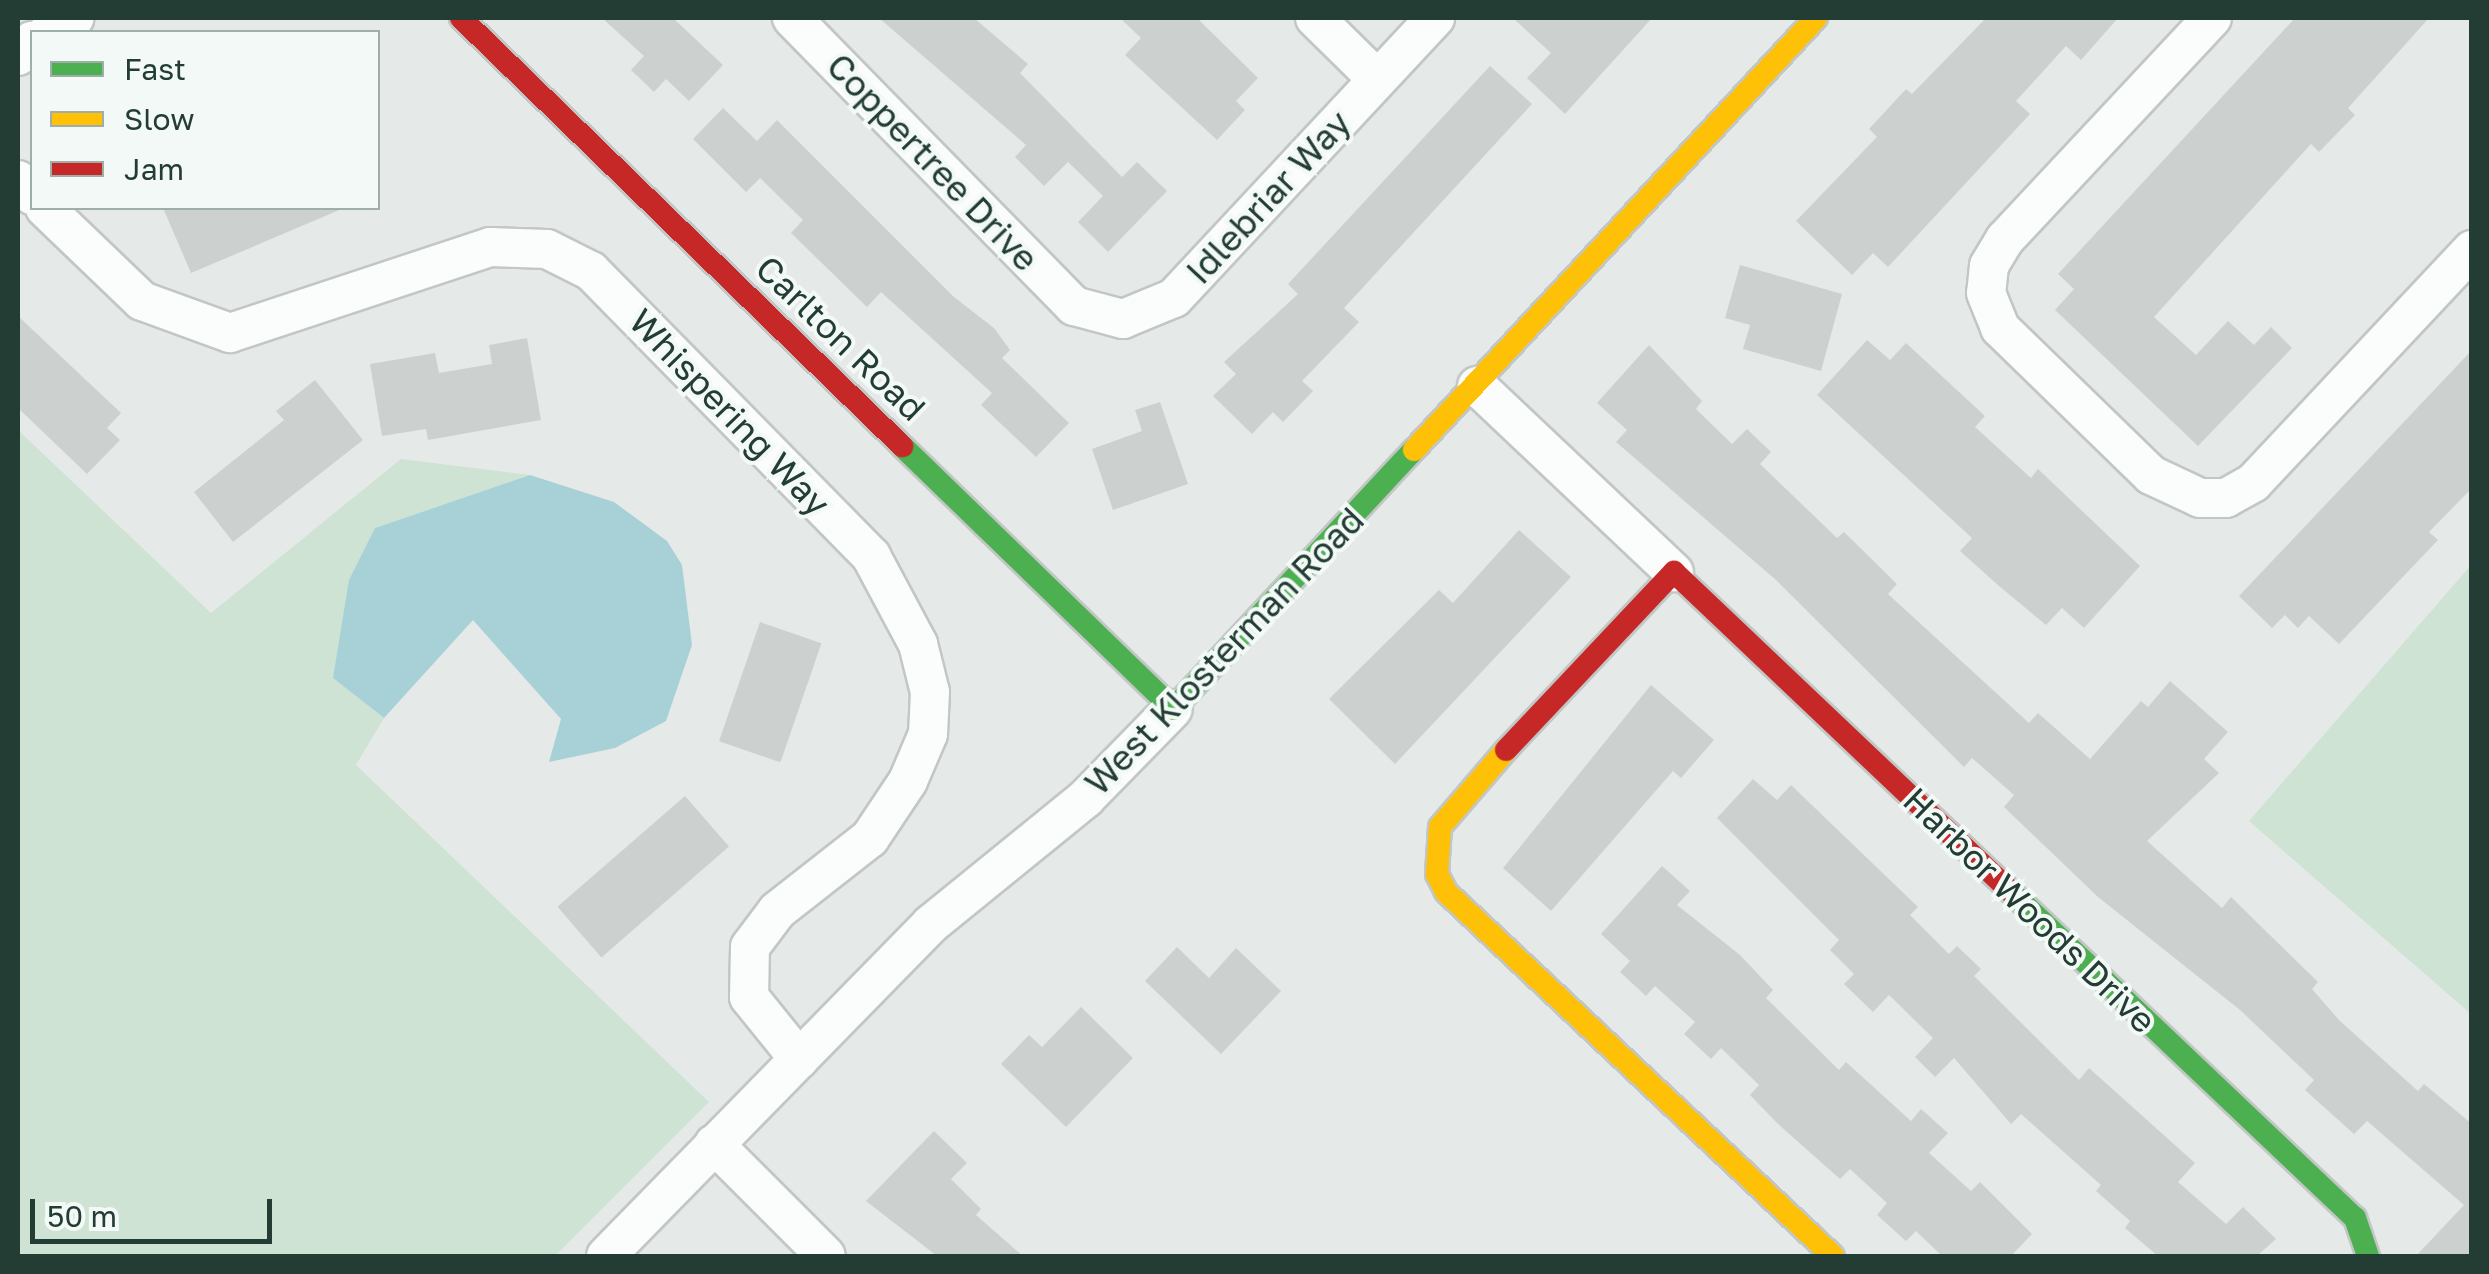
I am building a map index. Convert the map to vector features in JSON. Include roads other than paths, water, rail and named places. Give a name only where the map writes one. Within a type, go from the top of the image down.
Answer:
[{"type":"street","points":[[52,30],[74,18]]},
{"type":"street","name":"Carlton Road","points":[[460,18],[1173,709]]},
{"type":"street","name":"Coppertree Drive","points":[[792,18],[1074,306]]},
{"type":"street","points":[[1315,18],[1377,80]]},
{"type":"street","name":"Idlebriar Way","points":[[1074,306],[1122,319],[1159,310],[1435,18]]},
{"type":"street","name":"West Klosterman Road","points":[[606,1256],[931,924],[1100,785],[1816,18]]},
{"type":"street","points":[[2212,18],[2004,240],[1989,266],[1986,293],[2000,328],[2151,475],[2200,498],[2226,498],[2253,483],[2472,250]]},
{"type":"street","name":"Whispering Way","points":[[46,210],[142,301],[230,333],[490,247],[547,250],[591,271],[871,556],[918,644],[930,692],[928,734],[908,781],[870,838],[761,926],[750,947],[750,997],[799,1058]]},
{"type":"street","name":"Harbor Woods Drive","points":[[1476,386],[2354,1218],[2368,1256]]},
{"type":"street","points":[[1674,572],[1452,807],[1440,827],[1437,874],[1446,892],[1832,1256]]},
{"type":"street","points":[[714,1144],[826,1256]]},
{"type":"water","points":[[530,475],[614,502],[667,541],[682,565],[692,645],[666,721],[615,748],[549,762],[561,719],[473,620],[384,718],[333,678],[349,580],[375,528]]}]
